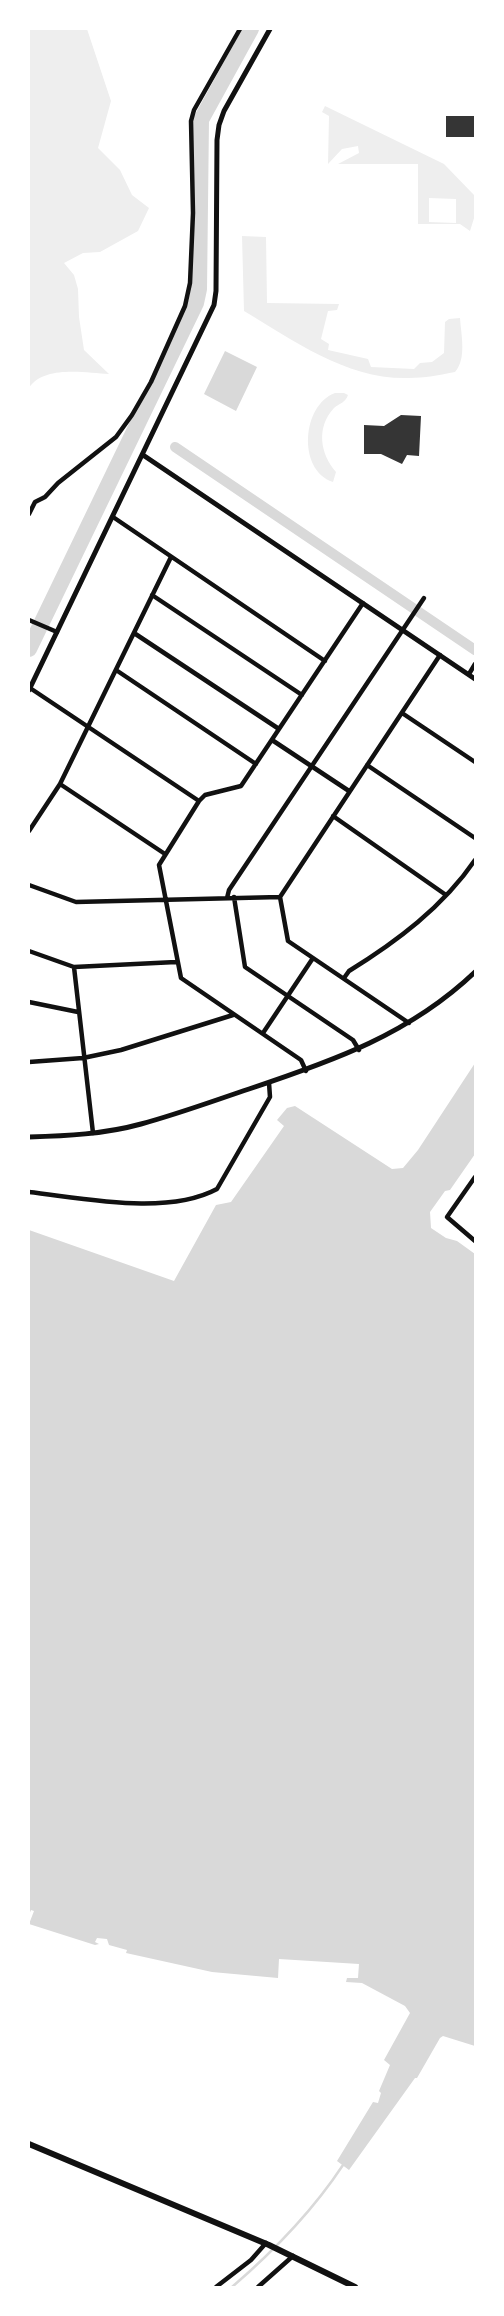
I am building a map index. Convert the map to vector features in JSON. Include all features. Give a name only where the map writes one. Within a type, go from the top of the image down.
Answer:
[{"type":"main road","points":[[29,2144],[268,2244],[355,2287]]},
{"type":"street","points":[[29,514],[35,502],[45,497],[58,484],[116,437],[151,382],[185,306],[190,283],[192,213],[191,121],[194,110],[240,29]]},
{"type":"street","points":[[199,801],[88,725],[29,689],[143,456],[214,305],[216,291],[217,140],[219,125],[224,111],[270,29]]},
{"type":"street","points":[[143,456],[475,679]]},
{"type":"street","points":[[29,499],[35,502]]},
{"type":"street","points":[[113,517],[325,661]]},
{"type":"street","points":[[29,831],[60,784],[171,557]]},
{"type":"street","points":[[152,595],[302,695]]},
{"type":"street","points":[[226,898],[229,890],[424,598]]},
{"type":"street","points":[[306,1071],[301,1060],[180,978],[158,865],[199,801],[205,795],[242,786],[363,603]]},
{"type":"street","points":[[29,620],[56,632]]},
{"type":"street","points":[[134,633],[279,729]]},
{"type":"street","points":[[409,1024],[288,941],[280,896],[440,655]]},
{"type":"street","points":[[469,674],[475,664]]},
{"type":"street","points":[[116,670],[256,764]]},
{"type":"street","points":[[402,713],[475,762]]},
{"type":"street","points":[[272,740],[349,791]]},
{"type":"street","points":[[367,765],[475,838]]},
{"type":"street","points":[[60,784],[165,854]]},
{"type":"street","points":[[333,816],[446,895]]},
{"type":"street","points":[[344,978],[349,971],[400,938],[446,895],[475,860]]},
{"type":"street","points":[[29,885],[76,902],[280,896]]},
{"type":"street","points":[[234,897],[245,967],[353,1040],[359,1050]]},
{"type":"street","points":[[29,951],[74,967],[176,962]]},
{"type":"street","points":[[263,1033],[313,958]]},
{"type":"street","points":[[74,967],[93,1133]]},
{"type":"street","points":[[29,1137],[93,1133],[140,1124],[306,1071],[359,1050],[409,1024],[475,972]]},
{"type":"street","points":[[29,1002],[78,1012]]},
{"type":"street","points":[[29,1062],[83,1058],[156,1041],[233,1015]]},
{"type":"street","points":[[29,1192],[119,1203],[183,1200],[209,1193],[217,1189],[270,1097],[269,1082]]},
{"type":"street","points":[[475,1177],[447,1217],[475,1241]]},
{"type":"street","points":[[216,2287],[268,2244]]},
{"type":"street","points":[[258,2287],[291,2255]]},
{"type":"shaded area","points":[[29,29],[87,29],[111,101],[98,148],[120,170],[132,195],[149,208],[138,231],[100,252],[83,253],[64,263],[74,275],[78,289],[79,317],[84,350],[109,374],[55,373],[44,376],[29,388]]},
{"type":"shaded area","points":[[325,106],[444,164],[475,196],[475,215],[470,231],[460,224],[418,224],[418,164],[338,164],[359,153],[358,146],[342,149],[328,164],[329,116],[322,112]],"holes":[[[429,198],[456,199],[456,223],[429,222]]]},
{"type":"shaded area","points":[[242,236],[266,237],[267,303],[339,304],[337,310],[328,311],[321,339],[329,344],[328,350],[368,359],[371,367],[414,369],[420,363],[432,362],[444,353],[445,322],[449,319],[460,318],[462,353],[459,367],[455,372],[432,376],[386,377],[343,366],[322,357],[282,334],[244,311]]},
{"type":"shaded area","points":[[225,351],[257,367],[236,411],[204,394]]},
{"type":"shaded area","points":[[335,393],[348,395],[328,415],[324,423],[322,440],[326,457],[336,472],[333,482],[321,475],[313,465],[309,452],[308,438],[310,423],[316,410],[324,400]]},
{"type":"shaded area","points":[[475,1063],[475,1154],[450,1190],[445,1191],[430,1212],[431,1228],[446,1238],[457,1241],[475,1254],[475,2046],[443,2036],[440,2038],[417,2078],[415,2078],[349,2170],[337,2161],[373,2102],[378,2103],[381,2093],[379,2091],[390,2065],[384,2060],[410,2013],[405,2006],[362,1983],[346,1982],[347,1978],[358,1978],[359,1964],[279,1959],[278,1978],[212,1972],[126,1953],[127,1950],[109,1945],[107,1939],[97,1938],[95,1942],[99,1944],[95,1945],[29,1924],[34,1911],[31,1910],[29,1915],[29,1230],[174,1281],[216,1205],[231,1202],[284,1126],[277,1120],[287,1108],[295,1106],[392,1169],[403,1168],[418,1150]]},
{"type":"building","points":[[446,116],[474,116],[474,137],[446,137]]},
{"type":"building","points":[[401,415],[421,416],[419,456],[407,455],[402,464],[381,454],[364,454],[364,425],[384,426]]},
{"type":"waterway","points":[[29,649],[196,303],[199,289],[201,120],[251,29]]},
{"type":"waterway","points":[[175,447],[475,650]]},
{"type":"waterway","points":[[232,2287],[292,2230],[319,2199],[343,2165]]}]
